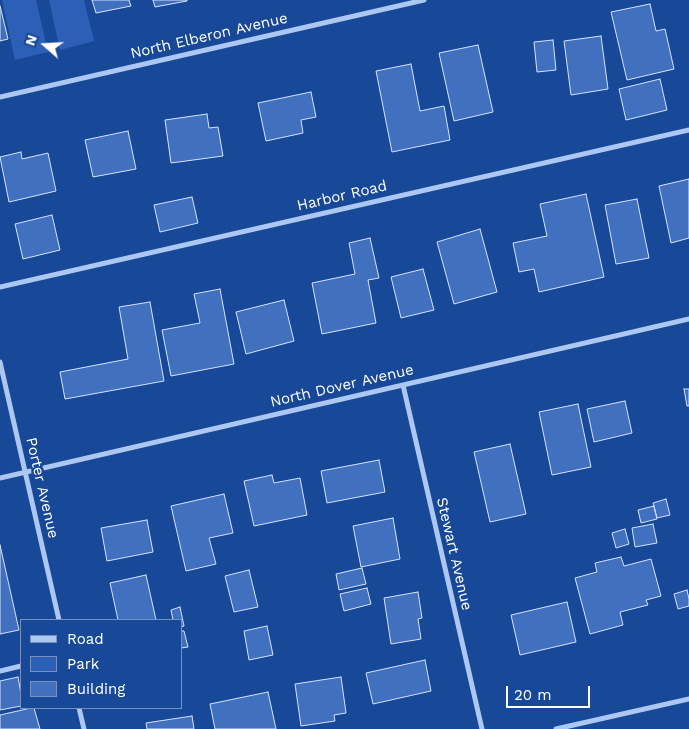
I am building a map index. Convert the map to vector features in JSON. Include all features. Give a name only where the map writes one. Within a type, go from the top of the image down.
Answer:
[{"type":"street","name":"North Elberon Avenue","points":[[0,97],[424,0]]},
{"type":"street","name":"Harbor Road","points":[[0,287],[689,130]]},
{"type":"street","name":"North Dover Avenue","points":[[0,478],[689,319]]},
{"type":"street","name":"Porter Avenue","points":[[0,362],[59,619]]},
{"type":"street","name":"Stewart Avenue","points":[[403,385],[482,729]]},
{"type":"street","points":[[0,671],[20,666]]},
{"type":"street","points":[[556,729],[689,699]]},
{"type":"street","points":[[80,709],[84,729]]},
{"type":"green space","points":[[2,0],[36,0],[48,52],[15,60]]},
{"type":"green space","points":[[49,0],[84,0],[94,41],[60,50]]},
{"type":"building","points":[[92,0],[129,0],[131,6],[96,13]]},
{"type":"building","points":[[153,0],[187,0],[187,1],[155,7]]},
{"type":"building","points":[[650,4],[656,31],[665,29],[674,69],[627,80],[611,12]]},
{"type":"building","points":[[0,6],[8,39],[0,41]]},
{"type":"building","points":[[601,36],[608,89],[571,95],[564,41]]},
{"type":"building","points":[[553,40],[556,70],[537,72],[534,42]]},
{"type":"building","points":[[478,45],[493,112],[454,121],[439,53]]},
{"type":"building","points":[[411,64],[420,111],[444,106],[450,140],[392,152],[376,71]]},
{"type":"building","points":[[660,79],[667,110],[626,120],[619,89]]},
{"type":"building","points":[[311,92],[316,117],[301,120],[303,133],[266,141],[258,103]]},
{"type":"building","points":[[207,114],[209,128],[218,127],[223,156],[171,163],[165,120]]},
{"type":"building","points":[[128,131],[136,169],[93,177],[85,140]]},
{"type":"building","points":[[21,152],[22,159],[48,153],[56,191],[9,202],[0,157]]},
{"type":"building","points":[[689,179],[689,238],[671,243],[659,186]]},
{"type":"building","points":[[586,194],[604,277],[539,292],[534,269],[519,272],[513,243],[547,236],[540,204]]},
{"type":"building","points":[[192,197],[198,223],[160,232],[154,205]]},
{"type":"building","points":[[637,199],[649,258],[616,264],[605,205]]},
{"type":"building","points":[[52,215],[60,250],[23,259],[15,224]]},
{"type":"building","points":[[480,229],[497,292],[454,304],[437,242]]},
{"type":"building","points":[[370,238],[379,278],[368,280],[376,323],[322,334],[312,283],[355,274],[349,243]]},
{"type":"building","points":[[423,269],[434,310],[401,318],[391,277]]},
{"type":"building","points":[[220,289],[234,364],[171,376],[162,330],[200,323],[194,294]]},
{"type":"building","points":[[284,300],[294,341],[246,354],[236,312]]},
{"type":"building","points":[[150,302],[164,381],[65,399],[60,372],[128,359],[119,307]]},
{"type":"building","points":[[684,389],[689,389],[689,406],[687,406]]},
{"type":"building","points":[[625,401],[632,433],[594,442],[587,409]]},
{"type":"building","points":[[578,404],[591,467],[552,475],[539,412]]},
{"type":"building","points":[[510,444],[526,514],[490,522],[474,452]]},
{"type":"building","points":[[379,460],[385,492],[327,503],[321,471]]},
{"type":"building","points":[[272,475],[274,483],[300,478],[307,515],[254,526],[244,481]]},
{"type":"building","points":[[224,494],[233,533],[209,538],[216,564],[186,571],[171,506]]},
{"type":"building","points":[[666,499],[670,515],[657,518],[653,503]]},
{"type":"building","points":[[654,506],[657,519],[641,523],[638,510]]},
{"type":"building","points":[[393,518],[400,559],[361,567],[353,526]]},
{"type":"building","points":[[147,520],[153,552],[107,561],[101,528]]},
{"type":"building","points":[[653,524],[657,543],[635,547],[632,528]]},
{"type":"building","points":[[625,529],[629,544],[616,548],[612,533]]},
{"type":"building","points":[[0,545],[19,630],[0,634]]},
{"type":"building","points":[[621,557],[624,566],[651,559],[661,596],[646,600],[648,605],[620,612],[623,625],[590,634],[575,578],[597,572],[595,563]]},
{"type":"building","points":[[362,568],[366,584],[339,590],[336,574]]},
{"type":"building","points":[[249,570],[258,607],[234,612],[225,576]]},
{"type":"building","points":[[146,575],[156,619],[118,619],[110,583]]},
{"type":"building","points":[[367,588],[371,604],[344,611],[340,594]]},
{"type":"building","points":[[687,590],[689,606],[678,609],[674,594]]},
{"type":"building","points":[[418,592],[422,618],[418,619],[421,639],[391,644],[384,598]]},
{"type":"building","points":[[567,602],[576,642],[520,655],[511,615]]},
{"type":"building","points":[[180,607],[184,626],[182,627],[182,619],[173,619],[171,610]]},
{"type":"building","points":[[267,626],[273,655],[249,660],[244,631]]},
{"type":"building","points":[[182,631],[184,631],[188,647],[182,648]]},
{"type":"building","points":[[425,660],[431,691],[373,704],[366,673]]},
{"type":"building","points":[[18,677],[20,706],[0,710],[0,681]]},
{"type":"building","points":[[341,677],[346,713],[334,715],[335,721],[301,726],[295,684]]},
{"type":"building","points":[[268,692],[276,729],[215,729],[210,704]]},
{"type":"building","points":[[34,709],[40,729],[0,729],[0,715]]},
{"type":"building","points":[[192,716],[194,729],[147,729],[146,723]]}]
